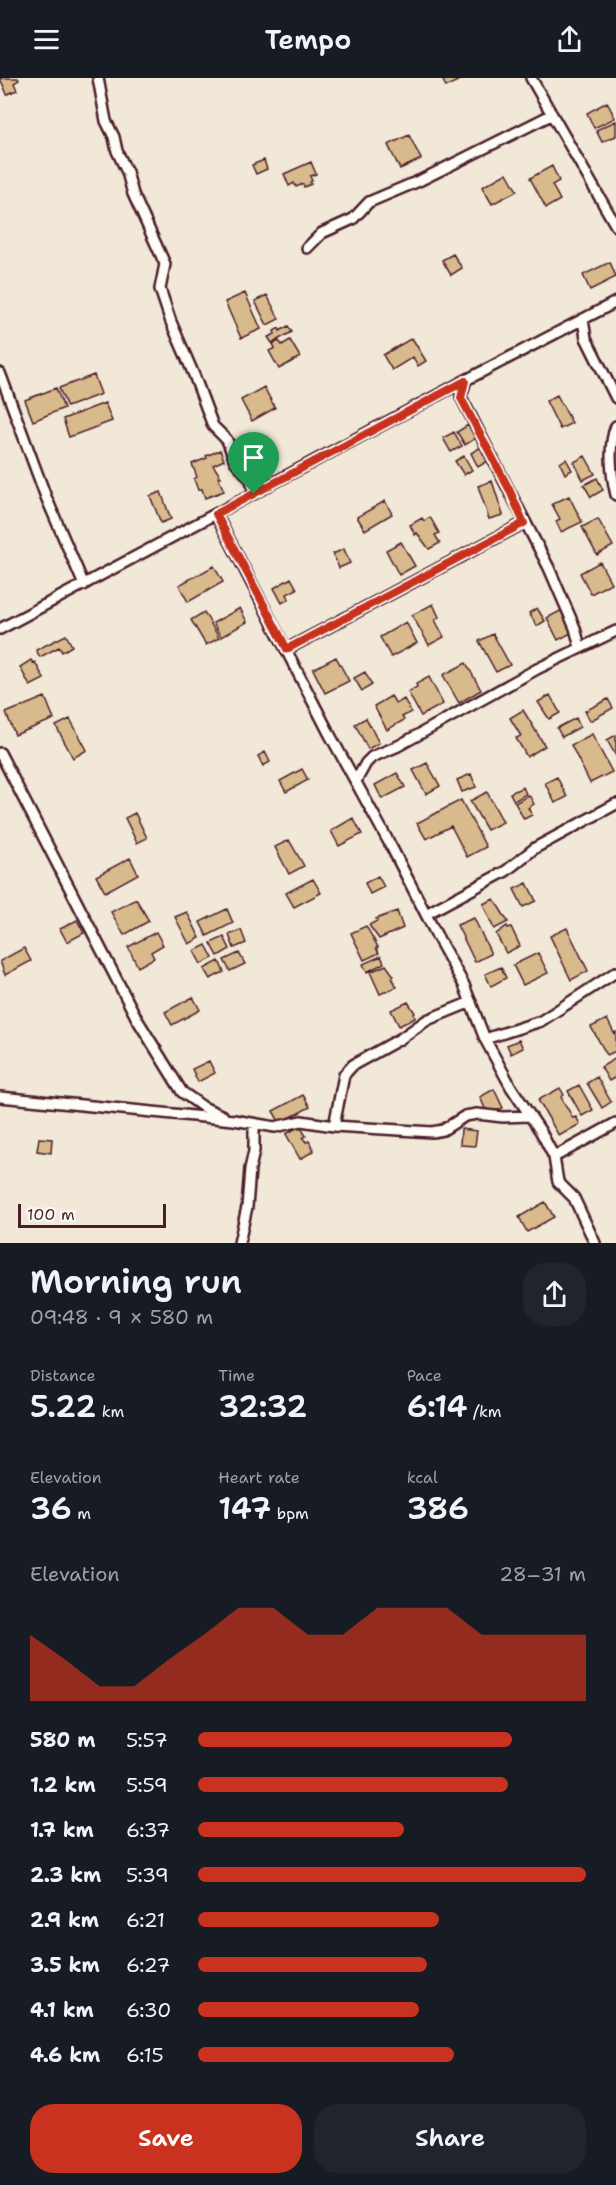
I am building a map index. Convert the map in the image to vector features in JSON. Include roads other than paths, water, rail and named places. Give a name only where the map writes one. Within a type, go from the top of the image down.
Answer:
[{"type":"street","points":[[110,78],[104,80],[100,78],[106,121],[114,136],[117,151],[127,172],[133,194],[165,264],[160,289],[171,322],[213,426],[227,440],[235,461],[251,480],[254,494]]},
{"type":"street","points":[[531,78],[616,226]]},
{"type":"street","points":[[307,248],[322,233],[353,219],[369,202],[421,180],[551,114]]},
{"type":"street","points":[[0,629],[616,302]]},
{"type":"street","points":[[583,320],[591,350],[616,398]]},
{"type":"street","points":[[0,373],[38,478],[84,585]]},
{"type":"street","points":[[465,381],[461,398],[549,568],[575,628],[580,647]]},
{"type":"street","points":[[616,426],[612,445],[612,474],[616,495]]},
{"type":"street","points":[[216,514],[330,735],[464,985],[485,1039],[554,1157],[558,1182],[574,1198],[595,1243]]},
{"type":"street","points":[[287,649],[524,523]]},
{"type":"street","points":[[356,781],[372,757],[398,746],[580,647],[616,631]]},
{"type":"street","points":[[0,753],[136,1019],[182,1092],[203,1107],[234,1120]]},
{"type":"street","points":[[426,914],[507,871],[535,848],[616,804]]},
{"type":"street","points":[[485,1039],[541,1021],[616,972]]},
{"type":"street","points":[[334,1126],[344,1075],[353,1065],[400,1039],[427,1020],[471,1002]]},
{"type":"street","points":[[0,1097],[234,1120],[274,1127],[301,1121],[334,1126],[432,1132],[443,1130],[465,1116],[477,1114],[503,1117],[529,1116]]},
{"type":"street","points":[[554,1157],[616,1123]]},
{"type":"street","points":[[239,1243],[248,1207],[250,1169],[254,1151],[254,1125]]}]
